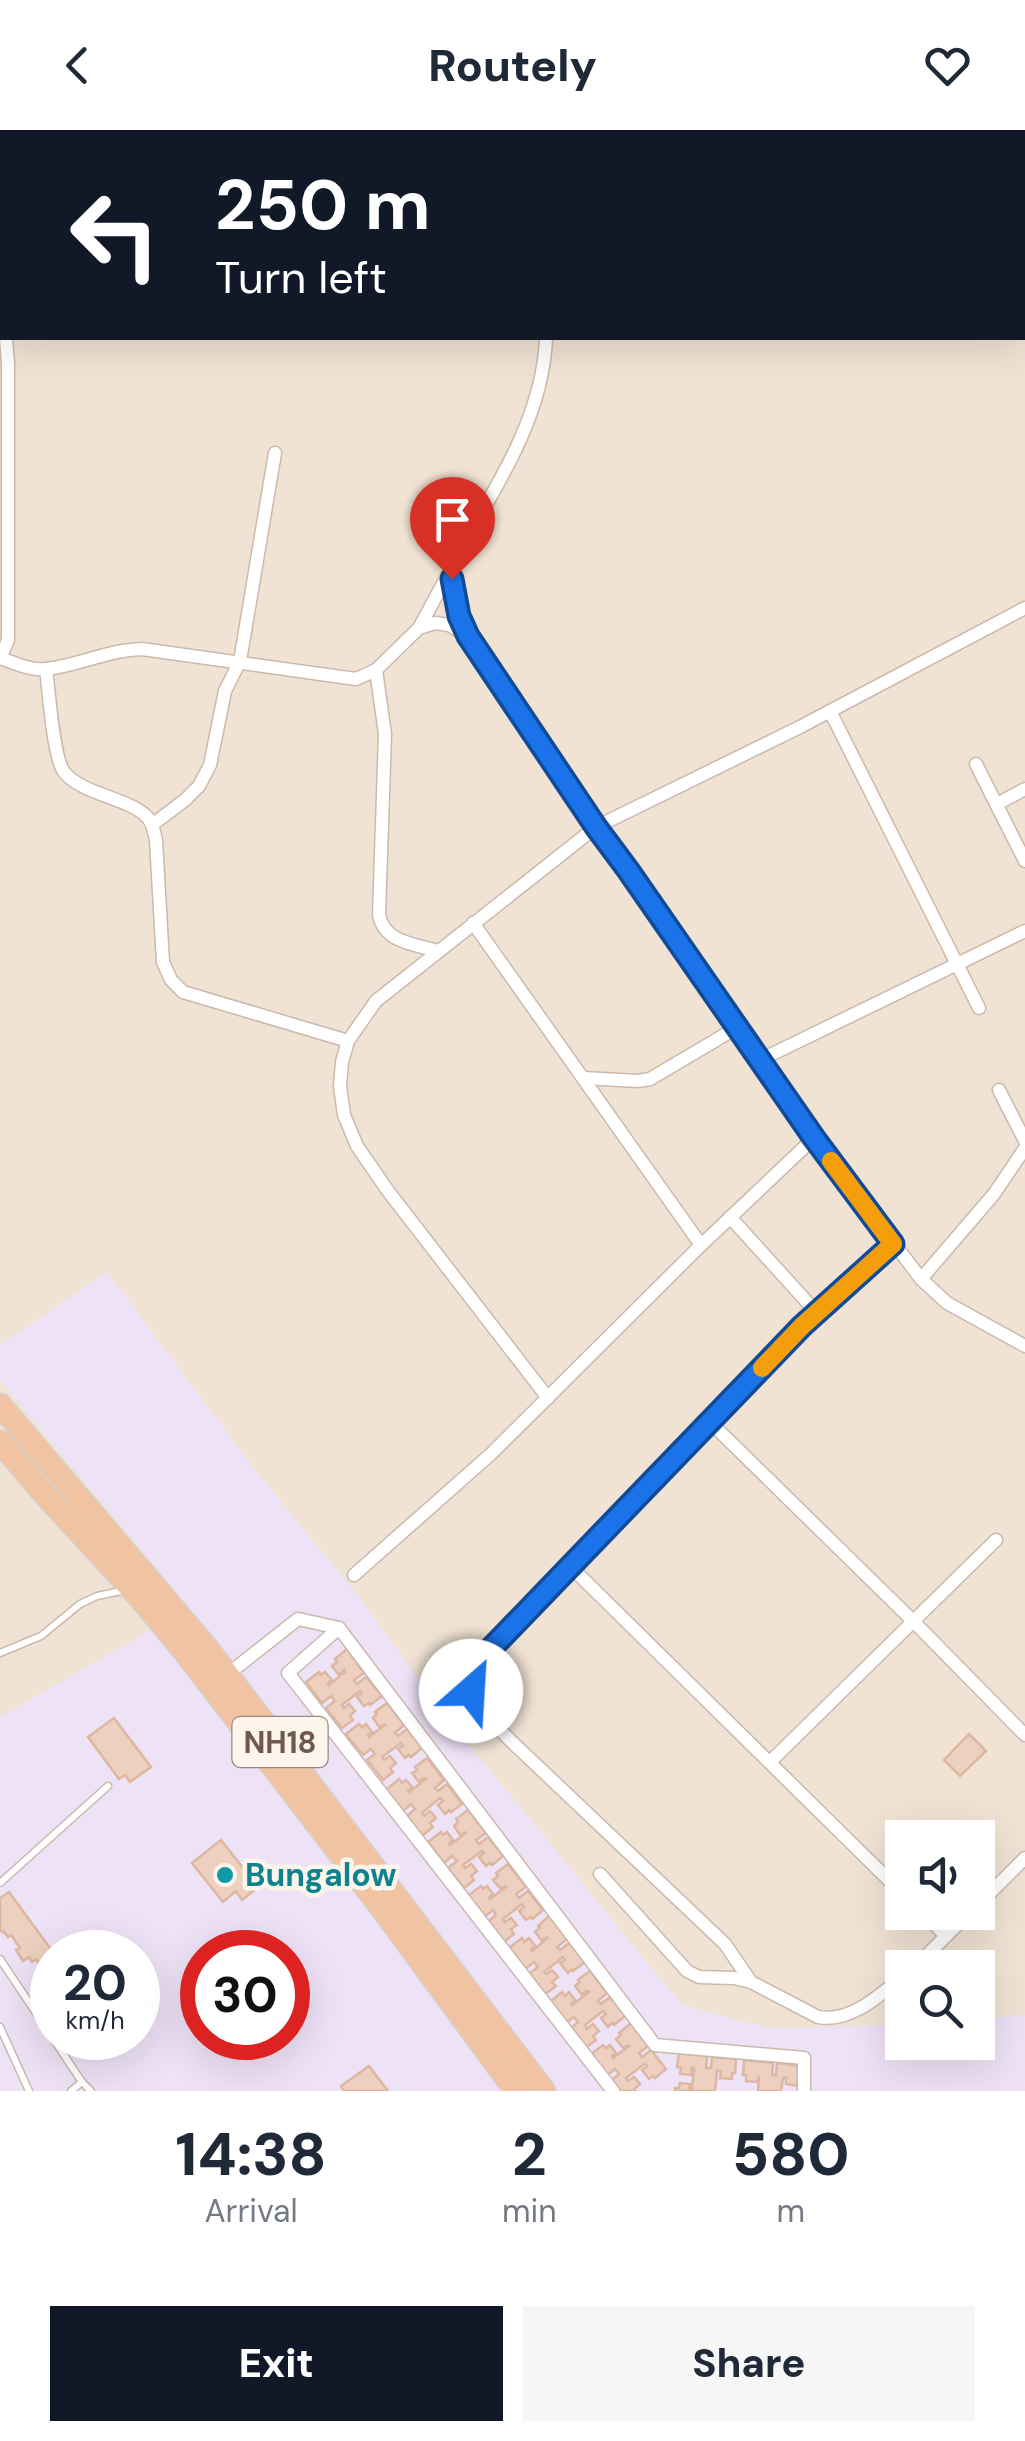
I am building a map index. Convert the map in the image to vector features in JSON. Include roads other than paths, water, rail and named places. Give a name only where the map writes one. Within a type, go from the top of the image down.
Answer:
[{"type":"highway","name":"NH18","points":[[0,1405],[228,1674],[544,2091]]},
{"type":"highway","name":"NH18","points":[[0,1442],[132,1588],[254,1740],[516,2091]]},
{"type":"street","points":[[6,340],[8,640],[0,658],[46,669],[119,650],[142,649],[348,679],[376,670],[419,628],[516,450],[541,380],[546,340]]},
{"type":"street","points":[[152,825],[199,786],[210,765],[222,702],[240,661],[275,453]]},
{"type":"street","points":[[453,564],[455,599],[468,636],[596,827],[814,1138],[921,1279],[947,1303],[1025,1346]]},
{"type":"street","points":[[548,1398],[357,1146],[344,1115],[340,1086],[348,1041],[376,1001],[596,827],[830,711],[1025,608]]},
{"type":"street","points":[[419,628],[435,623],[468,636]]},
{"type":"street","points":[[46,669],[58,756],[64,772],[75,782],[142,813],[152,825],[163,962],[171,980],[183,992],[348,1041]]},
{"type":"street","points":[[376,670],[385,734],[381,926],[393,938],[438,951]]},
{"type":"street","points":[[830,711],[979,1008]]},
{"type":"street","points":[[976,764],[1025,861]]},
{"type":"street","points":[[996,804],[1025,789]]},
{"type":"street","points":[[473,923],[701,1245]]},
{"type":"street","points":[[760,1060],[1025,931]]},
{"type":"street","points":[[584,1078],[650,1079],[738,1027]]},
{"type":"street","points":[[921,1279],[994,1194],[1025,1145],[998,1090]]},
{"type":"street","points":[[354,1574],[492,1453],[814,1138]]},
{"type":"street","points":[[730,1217],[817,1312]]},
{"type":"street","points":[[751,1982],[725,1944],[511,1741],[471,1691],[471,1678],[478,1662],[710,1422],[817,1312],[893,1244]]},
{"type":"street","points":[[710,1422],[1025,1735]]},
{"type":"street","points":[[770,1762],[996,1540]]},
{"type":"street","points":[[571,1567],[885,1876]]},
{"type":"street","points":[[228,1674],[298,1619],[338,1628],[654,2045],[804,2058],[804,2091]]},
{"type":"street","points":[[338,1628],[288,1673],[613,2091]]},
{"type":"street","points":[[995,1888],[1025,1858]]},
{"type":"street","points":[[600,1874],[686,1971],[699,1978],[751,1982],[830,2020],[846,2017],[885,1989]]},
{"type":"street","points":[[940,1930],[946,1936]]},
{"type":"street","points":[[932,1950],[952,1930]]},
{"type":"lane","points":[[0,1653],[41,1636],[96,1596],[132,1588]]},
{"type":"lane","points":[[0,1883],[108,1786]]},
{"type":"lane","points":[[0,1959],[91,2091]]},
{"type":"lane","points":[[0,2027],[29,2091]]},
{"type":"lane","points":[[71,2091],[82,2082]]},
{"type":"place","name":"Bungalow","points":[[225,1875]]}]
